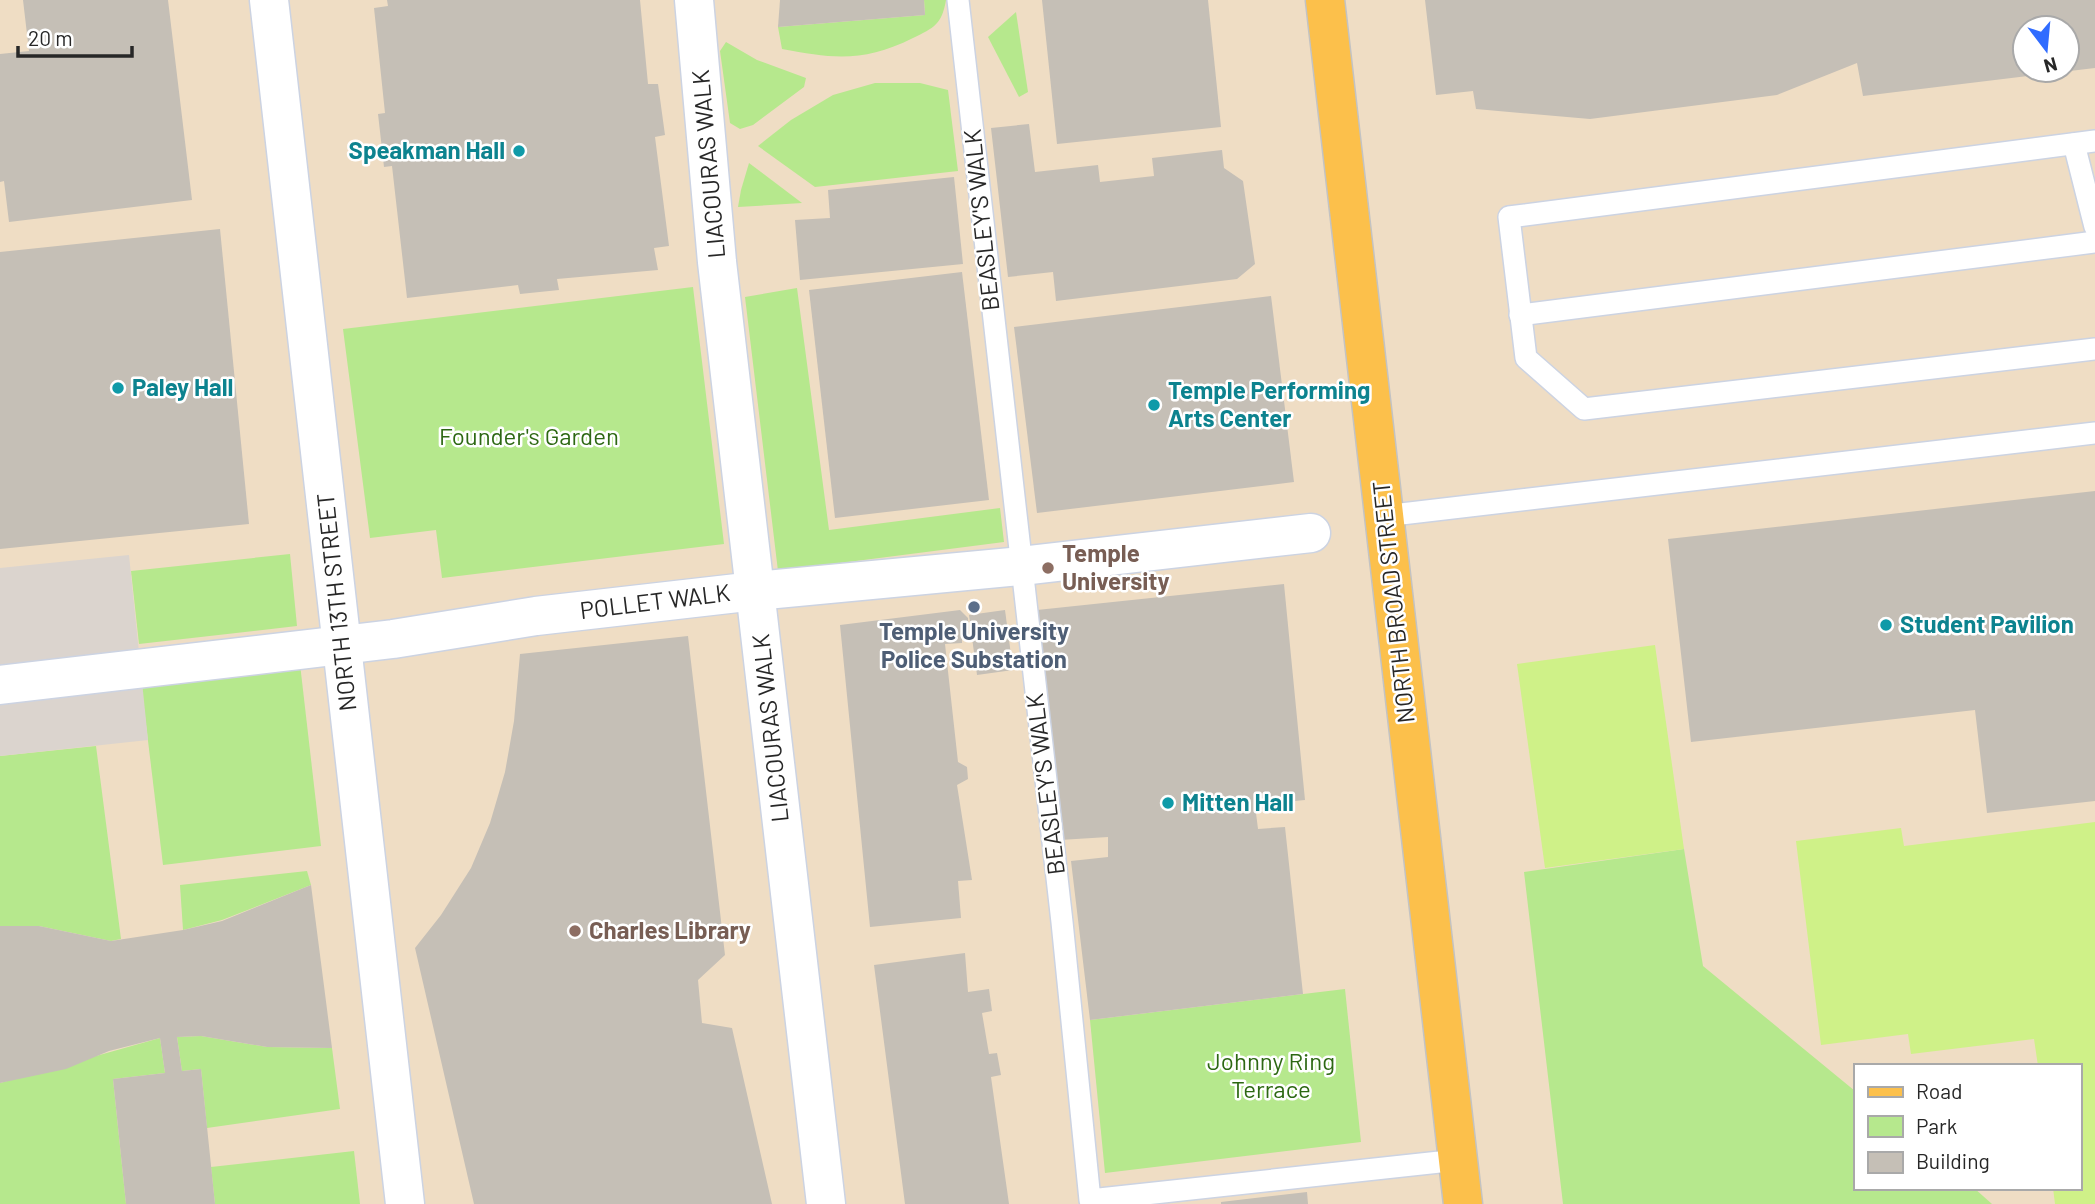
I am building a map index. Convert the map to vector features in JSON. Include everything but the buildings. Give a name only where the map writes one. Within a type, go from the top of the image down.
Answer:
[{"type":"main road","name":"NORTH BROAD STREET","points":[[1325,0],[1462,1204]]},
{"type":"street","name":"NORTH 13TH STREET","points":[[269,0],[405,1204]]},
{"type":"street","name":"LIACOURAS WALK","points":[[694,0],[718,262],[826,1204]]},
{"type":"street","name":"POLLET WALK","points":[[0,685],[393,639],[536,616],[1311,533]]},
{"type":"lane","name":"BEASLEY'S WALK","points":[[958,0],[1062,922],[1090,1200],[1458,1160]]},
{"type":"lane","points":[[2095,227],[2084,142],[1509,217],[1526,358],[1584,409],[2095,349]]},
{"type":"lane","points":[[1521,315],[2095,242]]},
{"type":"lane","points":[[1384,516],[2095,433]]},
{"type":"shaded area","name":"Temple University","points":[[0,0],[2095,0],[2095,1204],[0,1204]]},
{"type":"shaded area","points":[[129,555],[148,740],[0,756],[0,568]]},
{"type":"green space","points":[[924,0],[946,0],[939,20],[926,31],[896,46],[864,55],[849,56],[818,55],[782,49],[778,27],[925,15]]},
{"type":"green space","points":[[1016,12],[1028,92],[1019,97],[988,37]]},
{"type":"green space","points":[[726,42],[757,60],[806,78],[804,87],[753,125],[740,129],[730,123],[720,51]]},
{"type":"green space","points":[[875,83],[920,83],[948,90],[958,171],[815,187],[758,146],[791,120],[833,95]]},
{"type":"green space","points":[[749,163],[802,203],[738,207]]},
{"type":"green space","name":"Founder's Garden","points":[[693,287],[724,544],[442,578],[436,530],[370,538],[343,329]]},
{"type":"green space","points":[[797,288],[829,530],[1000,508],[1004,542],[778,571],[745,297]]},
{"type":"green space","points":[[290,554],[297,626],[139,644],[131,571]]},
{"type":"green space","points":[[1655,645],[1684,849],[1545,868],[1517,664]]},
{"type":"green space","points":[[300,664],[321,846],[163,865],[141,683]]},
{"type":"green space","points":[[96,746],[121,939],[111,941],[39,926],[0,926],[0,756]]},
{"type":"green space","points":[[2095,822],[2095,1204],[2055,1204],[2053,1190],[2081,1190],[2081,1064],[2038,1064],[2034,1039],[1911,1054],[1908,1034],[1821,1045],[1796,841],[1901,828],[1904,846]]},
{"type":"green space","points":[[1684,849],[1703,966],[1854,1090],[1854,1190],[1976,1190],[1992,1204],[1563,1204],[1524,872]]},
{"type":"green space","points":[[307,871],[311,885],[222,920],[183,930],[180,885]]},
{"type":"green space","name":"Johnny Ring Terrace","points":[[1345,989],[1361,1142],[1105,1173],[1090,1020]]},
{"type":"green space","points":[[201,1036],[267,1047],[332,1048],[340,1109],[207,1128],[201,1069],[182,1071],[177,1037]]},
{"type":"green space","points":[[160,1038],[165,1073],[113,1079],[126,1204],[0,1204],[0,1083]]},
{"type":"green space","points":[[354,1151],[360,1204],[215,1204],[211,1167]]},
{"type":"place","name":"Speakman Hall","points":[[519,151]]},
{"type":"place","name":"Paley Hall","points":[[118,388]]},
{"type":"place","name":"Temple Performing Arts Center","points":[[1154,405]]},
{"type":"place","name":"Temple University","points":[[1048,568]]},
{"type":"place","name":"Temple University Police Substation","points":[[974,607]]},
{"type":"place","name":"Student Pavilion","points":[[1886,625]]},
{"type":"place","name":"Mitten Hall","points":[[1168,803]]},
{"type":"place","name":"Charles Library","points":[[575,931]]}]
